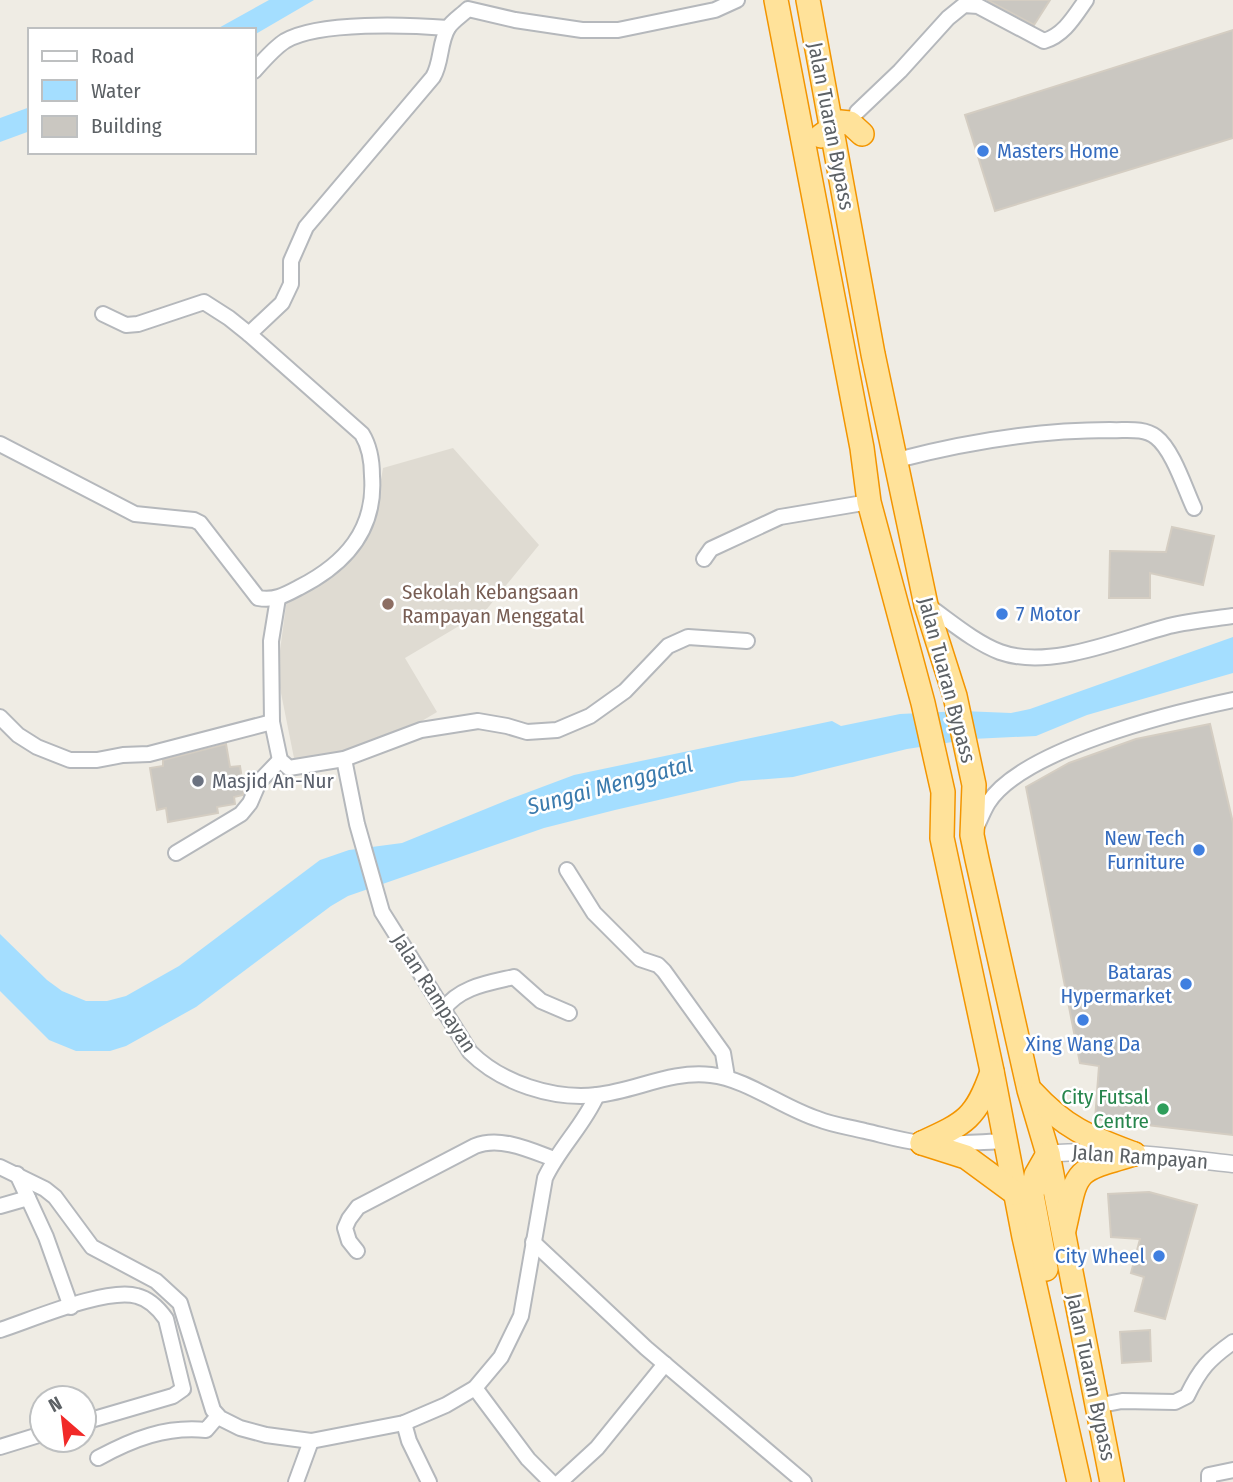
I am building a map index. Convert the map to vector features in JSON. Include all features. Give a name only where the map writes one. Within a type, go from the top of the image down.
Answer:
[{"type":"highway","name":"Jalan Tuaran Bypass","points":[[776,0],[862,448],[869,502],[923,703],[943,792],[942,838],[1015,1193],[1079,1482]]},
{"type":"highway","name":"Jalan Tuaran Bypass","points":[[808,0],[873,354],[926,605],[955,696],[974,785],[972,835],[990,925],[1029,1090],[1048,1154],[1062,1237],[1112,1482]]},
{"type":"highway","points":[[809,171],[817,143],[832,127],[840,122],[859,123]]},
{"type":"highway","points":[[922,1143],[961,1124],[973,1113],[983,1097],[992,1071]]},
{"type":"highway","points":[[1029,1090],[1044,1106],[1081,1134],[1134,1154]]},
{"type":"highway","points":[[922,1143],[966,1157],[1015,1193]]},
{"type":"highway","points":[[1048,1154],[1036,1175],[1032,1195],[1090,1482]]},
{"type":"highway","points":[[1062,1237],[1073,1190],[1081,1173],[1089,1167],[1134,1154]]},
{"type":"street","points":[[249,334],[282,303],[291,284],[291,261],[306,227],[433,77],[439,66],[439,55],[448,28],[468,9],[515,20],[582,30],[618,30],[715,10],[737,0]]},
{"type":"street","points":[[859,123],[900,71],[948,18],[964,5],[978,6],[1044,41],[1057,37],[1086,0]]},
{"type":"street","points":[[256,69],[286,40],[319,30],[396,23],[448,28]]},
{"type":"street","points":[[0,444],[135,514],[194,520],[200,523],[258,598],[278,598],[316,579],[347,553],[366,528],[374,496],[371,457],[362,434],[249,334],[204,302],[138,324],[125,324],[103,314]]},
{"type":"street","points":[[897,460],[937,450],[1036,434],[1087,430],[1144,431],[1160,439],[1194,508]]},
{"type":"street","points":[[704,559],[711,549],[780,517],[869,502]]},
{"type":"street","points":[[278,598],[271,641],[272,722],[280,760],[289,768],[344,759],[421,730],[478,721],[527,732],[557,730],[590,716],[625,691],[668,646],[688,637],[747,641]]},
{"type":"street","points":[[926,605],[981,642],[1000,652],[1024,657],[1052,656],[1091,649],[1172,625],[1233,616]]},
{"type":"street","points":[[972,835],[989,802],[1015,778],[1046,757],[1192,708],[1233,700]]},
{"type":"street","points":[[0,717],[18,735],[37,747],[70,760],[149,754],[272,722]]},
{"type":"street","name":"Jalan Rampayan","points":[[344,759],[382,912],[470,1052],[484,1066],[508,1080],[554,1092],[597,1095],[677,1076],[698,1074],[727,1077],[819,1120],[922,1143],[1006,1141]]},
{"type":"street","points":[[176,853],[241,814],[250,803],[259,782],[280,760]]},
{"type":"street","points":[[567,870],[594,913],[640,959],[657,965],[664,971],[723,1053],[727,1077]]},
{"type":"street","points":[[443,1010],[449,1001],[470,989],[514,977],[541,1001],[569,1013]]},
{"type":"street","points":[[0,1167],[45,1189],[55,1198],[92,1247],[156,1282],[180,1303],[213,1410],[218,1416],[240,1428],[266,1435],[311,1441],[404,1423],[446,1405],[475,1388],[501,1357],[521,1315],[545,1178],[554,1159],[590,1112],[597,1095]]},
{"type":"street","points":[[357,1251],[349,1241],[345,1228],[358,1207],[475,1146],[494,1142],[554,1159]]},
{"type":"street","name":"Jalan Rampayan","points":[[1048,1154],[1075,1151],[1134,1154],[1233,1164]]},
{"type":"street","points":[[17,1174],[46,1237],[71,1307]]},
{"type":"street","points":[[0,1206],[28,1198]]},
{"type":"street","points":[[533,1242],[665,1364],[804,1482]]},
{"type":"street","points":[[0,1330],[92,1299],[134,1295],[152,1304],[166,1319],[183,1386],[181,1392],[98,1418]]},
{"type":"street","points":[[1096,1406],[1122,1401],[1175,1402],[1187,1396],[1208,1360],[1233,1342]]},
{"type":"street","points":[[560,1482],[597,1448],[665,1364]]},
{"type":"street","points":[[475,1388],[528,1459],[551,1482]]},
{"type":"street","points":[[98,1458],[143,1436],[184,1428],[206,1430],[218,1416]]},
{"type":"street","points":[[404,1423],[429,1482]]},
{"type":"street","points":[[0,1447],[28,1438]]},
{"type":"street","points":[[296,1482],[311,1441]]},
{"type":"street","points":[[1209,1482],[1209,1475],[1233,1470]]},
{"type":"shaded area","name":"Sekolah Kebangsaan Rampayan Menggatal","points":[[453,448],[539,545],[486,610],[405,658],[437,712],[405,731],[352,751],[295,763],[277,673],[287,598],[329,573],[376,509],[383,468]]},
{"type":"water","points":[[269,0],[314,0],[256,34],[256,28],[219,28]]},
{"type":"water","points":[[28,108],[28,132],[0,142],[0,118]]},
{"type":"water","name":"Sungai Menggatal","points":[[1233,637],[1233,673],[1087,715],[1036,736],[972,739],[907,749],[793,777],[741,781],[615,810],[544,828],[348,896],[196,1007],[126,1046],[110,1051],[76,1051],[49,1040],[0,991],[0,934],[62,991],[86,1001],[107,1001],[126,996],[179,966],[320,860],[349,850],[402,843],[574,775],[832,721],[841,726],[900,714],[962,711],[1011,713],[1030,709]]},
{"type":"building","points":[[987,0],[1050,0],[1034,25]]},
{"type":"building","points":[[1233,30],[1233,138],[995,211],[965,115]]},
{"type":"building","points":[[1172,527],[1214,536],[1203,585],[1150,573],[1150,598],[1109,598],[1110,551],[1166,552]]},
{"type":"building","points":[[1210,724],[1233,823],[1233,1135],[1095,1119],[1099,1066],[1080,1063],[1026,787],[1069,763],[1136,739]]},
{"type":"building","name":"Masjid An-Nur","points":[[226,744],[230,767],[240,766],[243,795],[234,797],[235,804],[217,807],[218,813],[168,822],[166,808],[157,810],[150,768],[163,766],[163,760]]},
{"type":"building","name":"City Wheel","points":[[1149,1192],[1197,1205],[1165,1319],[1135,1311],[1144,1277],[1131,1273],[1140,1239],[1111,1237],[1108,1194]]},
{"type":"building","points":[[1150,1330],[1151,1361],[1122,1363],[1120,1332]]},
{"type":"place","name":"Masters Home","points":[[983,151]]},
{"type":"place","name":"Sekolah Kebangsaan Rampayan Menggatal","points":[[388,604]]},
{"type":"place","name":"7 Motor","points":[[1002,614]]},
{"type":"place","name":"Masjid An-Nur","points":[[198,781]]},
{"type":"place","name":"New Tech Furniture","points":[[1199,850]]},
{"type":"place","name":"Bataras Hypermarket","points":[[1186,984]]},
{"type":"place","name":"Xing Wang Da","points":[[1083,1020]]},
{"type":"place","name":"City Futsal Centre","points":[[1163,1109]]},
{"type":"place","name":"City Wheel","points":[[1159,1256]]}]
